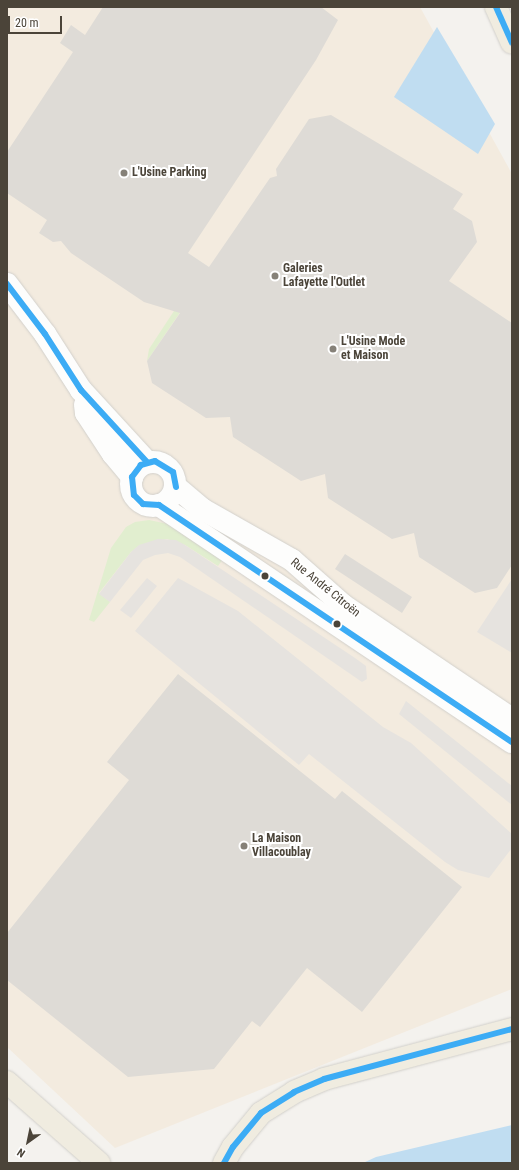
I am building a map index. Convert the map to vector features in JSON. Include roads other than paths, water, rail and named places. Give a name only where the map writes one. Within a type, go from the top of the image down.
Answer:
[{"type":"highway","points":[[496,7],[512,42]]},
{"type":"highway","points":[[224,1163],[233,1147],[261,1113],[294,1092],[324,1079],[512,1029]]},
{"type":"highway","points":[[7,1082],[100,1163]]},
{"type":"street","points":[[7,284],[45,334],[81,390],[147,462]]},
{"type":"street","points":[[81,390],[86,413],[113,454],[132,477]]},
{"type":"street","points":[[155,461],[169,467],[175,477],[176,487],[168,501],[159,505],[149,506],[138,500],[131,489],[132,477],[135,470],[147,462],[155,461]]},
{"type":"street","name":"Rue André Citroën","points":[[176,487],[202,509],[292,560],[343,606],[512,719]]},
{"type":"street","name":"Rue André Citroën","points":[[159,505],[512,742]]},
{"type":"water","points":[[437,27],[495,124],[478,154],[394,97]]},
{"type":"water","points":[[512,1125],[512,1163],[363,1163],[376,1157]]},
{"type":"place","name":"L'Usine Parking","points":[[124,173]]},
{"type":"place","name":"Galeries Lafayette l'Outlet","points":[[275,276]]},
{"type":"place","name":"L'Usine Mode et Maison","points":[[333,349]]},
{"type":"place","name":"La Maison Villacoublay","points":[[244,846]]}]
